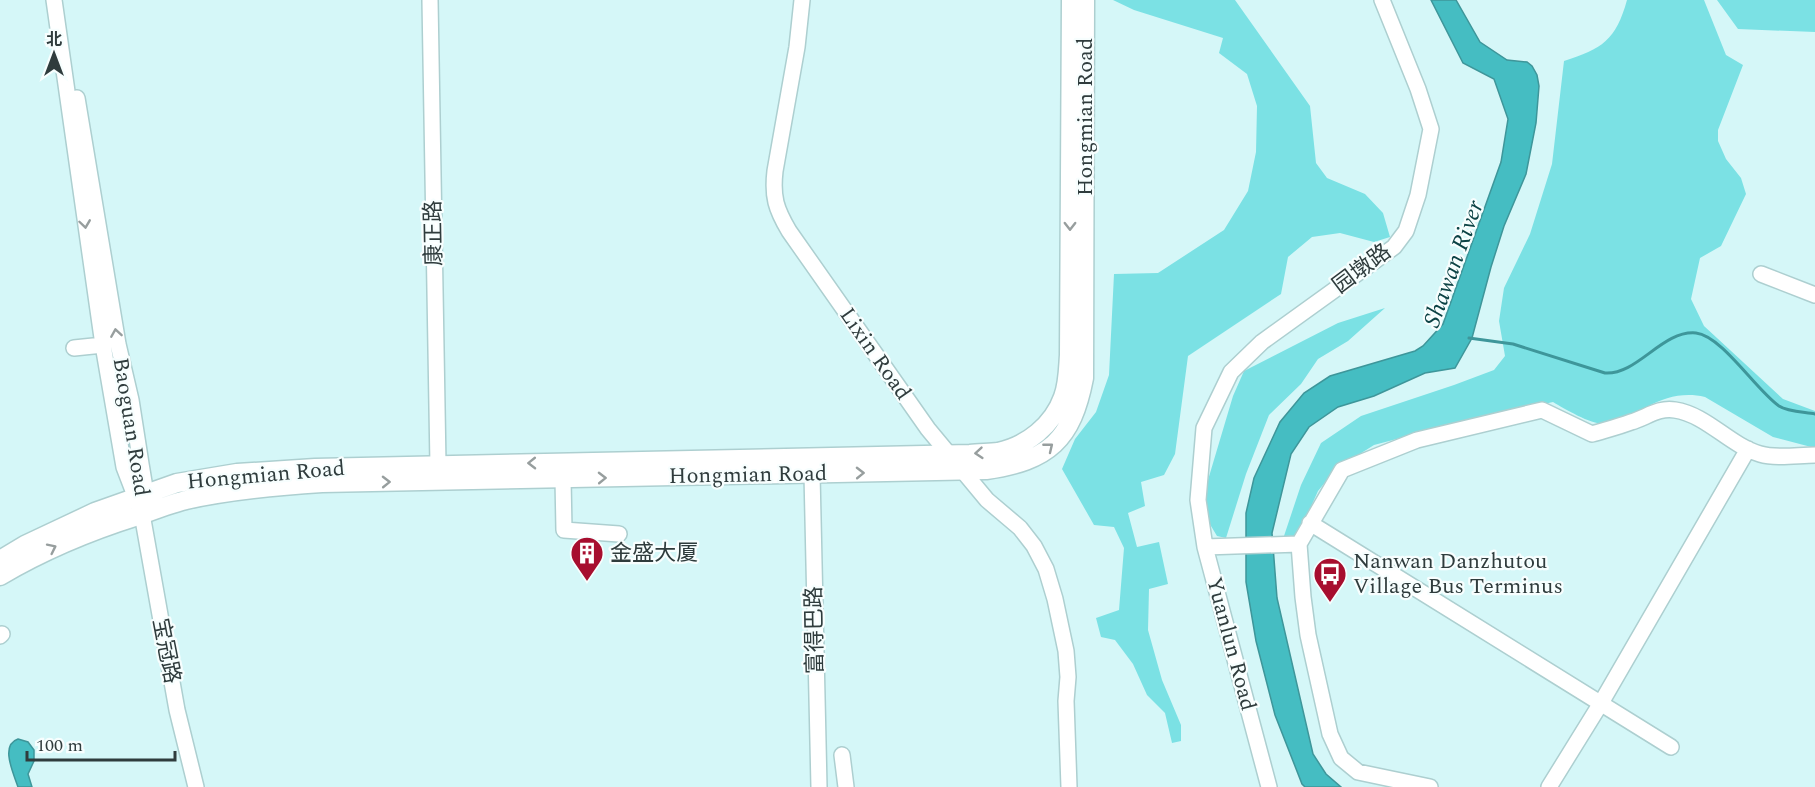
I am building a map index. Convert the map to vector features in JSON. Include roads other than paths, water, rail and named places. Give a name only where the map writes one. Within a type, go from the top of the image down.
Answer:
[{"type":"main road","name":"Hongmian Road","points":[[0,576],[61,544],[103,527],[141,502],[177,483],[255,471],[949,454],[999,451],[1024,443],[1043,429],[1055,414],[1064,396],[1068,376],[1071,0]]},
{"type":"main road","name":"Hongmian Road","points":[[0,560],[25,545],[95,512],[141,502],[184,500],[264,487],[322,483],[963,471],[1007,467],[1047,451],[1062,437],[1072,422],[1080,402],[1085,357],[1085,0]]},
{"type":"street","name":"Baoguan Road","points":[[54,0],[103,345],[124,467],[141,502]]},
{"type":"street","name":"Baoguan Road","points":[[63,0],[74,81],[114,321],[131,400],[141,502]]},
{"type":"street","name":"康正路","points":[[430,0],[438,465]]},
{"type":"street","name":"Lixin Road","points":[[802,0],[797,47],[775,171],[774,201],[789,231],[928,429],[987,500],[1020,528],[1046,569],[1066,651],[1068,677],[1066,701],[1074,786]]},
{"type":"street","name":"Yuanlun Road","points":[[1269,787],[1204,546],[1198,500],[1204,428],[1231,372],[1262,342],[1394,247],[1406,231],[1415,204],[1431,129],[1418,89],[1382,0]]},
{"type":"street","points":[[1761,274],[1815,295]]},
{"type":"street","points":[[74,348],[103,345]]},
{"type":"street","points":[[1430,787],[1358,772],[1341,758],[1330,734],[1308,635],[1299,544],[1342,470],[1418,440],[1542,410],[1592,434],[1634,422],[1659,410],[1674,410],[1692,415],[1748,449],[1762,454],[1815,455]]},
{"type":"street","points":[[1549,787],[1601,703],[1748,449]]},
{"type":"street","name":"富得巴路","points":[[812,474],[819,787]]},
{"type":"street","points":[[563,478],[564,530],[619,534]]},
{"type":"street","name":"宝冠路","points":[[141,502],[177,710],[196,787]]},
{"type":"street","points":[[1310,523],[1671,747]]},
{"type":"street","points":[[1204,546],[1299,544]]},
{"type":"street","points":[[842,755],[846,787]]},
{"type":"waterway","points":[[1469,338],[1513,344],[1605,373],[1617,372],[1628,367],[1672,338],[1696,333],[1717,343],[1779,406],[1792,411],[1815,414]]},
{"type":"place","name":"金盛大厦","points":[[587,582]]},
{"type":"place","name":"Nanwan Danzhutou Village Bus Terminus","points":[[1330,603]]},
{"type":"water label","name":"Shawan River","points":[[1454,264]]}]
